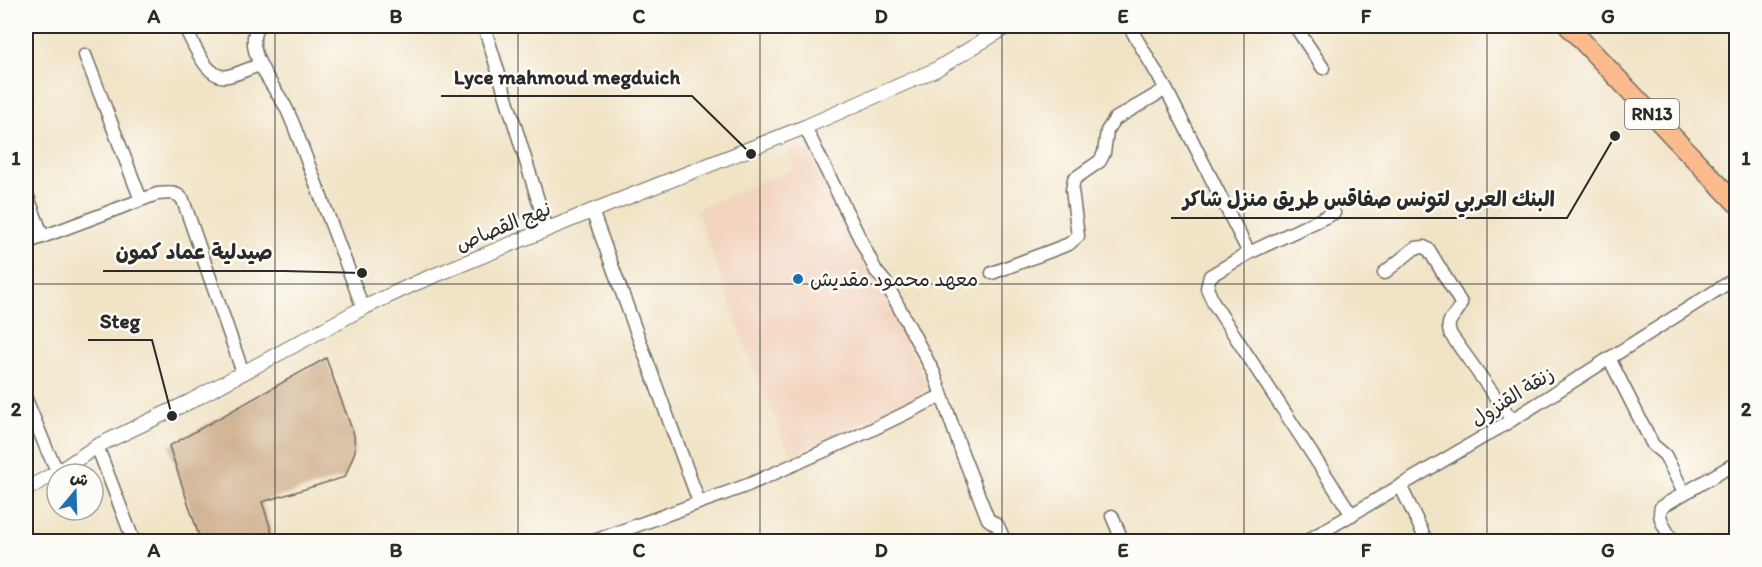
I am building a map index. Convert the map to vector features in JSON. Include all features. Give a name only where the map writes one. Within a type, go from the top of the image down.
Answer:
[{"type":"main road","name":"RN13","points":[[1568,26],[1737,203]]},
{"type":"street","points":[[184,26],[207,67],[215,75],[227,77],[260,65]]},
{"type":"street","points":[[258,26],[254,32],[254,40],[260,65],[285,106],[294,126],[363,308]]},
{"type":"street","points":[[484,26],[547,229]]},
{"type":"street","name":"نهج القصاص","points":[[73,462],[97,446],[191,401],[363,308],[416,283],[805,127],[935,70],[1008,26]]},
{"type":"street","points":[[1129,26],[1166,89],[1249,253]]},
{"type":"street","points":[[1295,26],[1323,68]]},
{"type":"street","points":[[85,55],[141,200]]},
{"type":"street","points":[[992,273],[1069,244],[1078,236],[1072,190],[1074,178],[1100,161],[1104,153],[1107,130],[1115,119],[1166,89]]},
{"type":"street","points":[[805,127],[876,272],[886,283],[934,373],[988,519],[998,526],[1005,542]]},
{"type":"street","points":[[26,192],[43,237]]},
{"type":"street","points":[[26,243],[141,200],[166,193],[179,195],[183,200],[243,373]]},
{"type":"street","points":[[592,211],[699,502]]},
{"type":"street","points":[[1335,213],[1249,253],[1210,276],[1208,293],[1352,515]]},
{"type":"street","points":[[1384,273],[1414,248],[1424,247],[1429,250],[1461,303],[1449,320],[1451,335],[1512,420]]},
{"type":"street","name":"زنقة القنزول","points":[[1305,542],[1512,420],[1737,278]]},
{"type":"street","points":[[1610,358],[1653,445],[1665,455],[1684,493]]},
{"type":"street","points":[[591,542],[748,485],[941,396]]},
{"type":"street","points":[[26,399],[53,462]]},
{"type":"street","points":[[97,446],[134,542]]},
{"type":"street","points":[[1673,542],[1659,510],[1664,504],[1737,463]]},
{"type":"street","name":"نهج القصاص","points":[[26,489],[45,479]]},
{"type":"street","points":[[1401,487],[1427,542]]},
{"type":"street","points":[[1112,516],[1123,542]]},
{"type":"shaded area","name":"معهد محمود مقديش","points":[[797,147],[813,155],[926,383],[921,395],[791,456],[746,349],[697,209],[794,168],[788,151]]},
{"type":"building","points":[[326,358],[354,435],[355,451],[345,477],[262,502],[275,542],[201,542],[169,446]]},
{"type":"place","name":"البنك العربي لتونس صفاقس طريق منزل شاكر","points":[[1615,136]]},
{"type":"place","name":"Lyce mahmoud megduich","points":[[751,154]]},
{"type":"place","name":"صيدلية عماد كمون","points":[[362,273]]},
{"type":"place","name":"معهد محمود مقديش","points":[[798,279]]},
{"type":"place","name":"Steg","points":[[172,416]]}]
